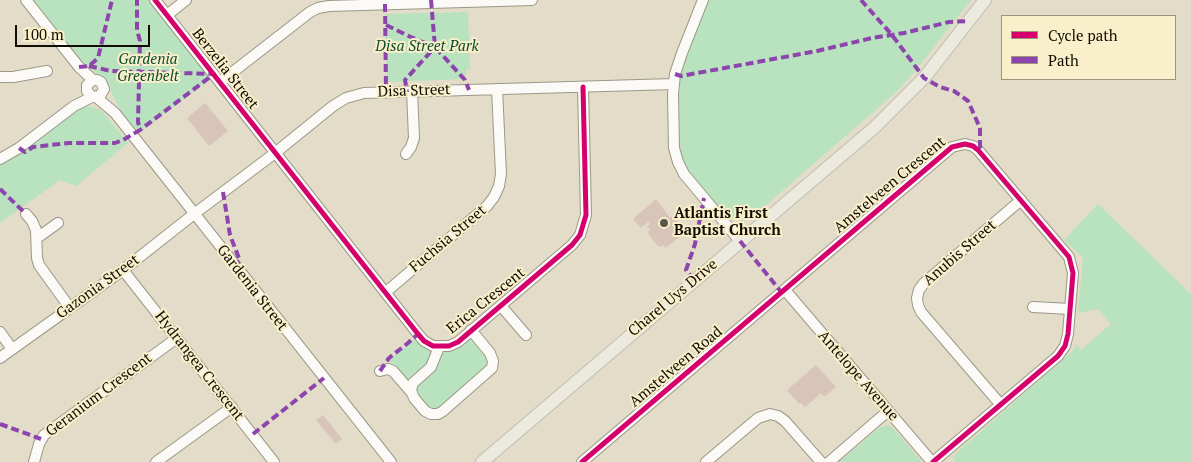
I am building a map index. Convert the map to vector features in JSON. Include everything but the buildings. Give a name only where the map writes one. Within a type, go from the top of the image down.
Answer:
[{"type":"main road","name":"Charel Uys Drive","points":[[482,462],[875,127],[935,65],[986,0]]},
{"type":"street","name":"Gardenia Street","points":[[26,0],[79,67],[93,89],[115,113],[391,462]]},
{"type":"street","name":"Berzelia Street","points":[[156,0],[275,153]]},
{"type":"street","points":[[167,15],[186,0]]},
{"type":"street","points":[[220,82],[310,12],[318,8],[329,6],[532,0]]},
{"type":"street","points":[[703,0],[678,63],[674,84],[674,148],[680,168],[740,241]]},
{"type":"street","points":[[0,77],[13,77],[47,71]]},
{"type":"street","name":"Disa Street","points":[[194,214],[275,153],[333,106],[346,98],[364,93],[674,84]]},
{"type":"street","name":"Erica Crescent","points":[[275,153],[424,341],[439,347],[454,344],[572,245],[583,229],[586,215],[582,87]]},
{"type":"street","points":[[0,160],[19,148],[93,89]]},
{"type":"street","name":"Fuchsia Street","points":[[386,292],[487,206],[494,197],[499,186],[501,174],[497,89]]},
{"type":"street","points":[[406,154],[411,148],[414,138],[412,91]]},
{"type":"street","name":"Amstelveen Crescent","points":[[785,290],[956,145],[965,144],[976,148],[1021,200],[1069,257],[1073,273],[1068,340],[1062,351],[932,462]]},
{"type":"street","name":"Anubis Street","points":[[1001,405],[921,312],[917,298],[919,290],[924,283],[1021,200]]},
{"type":"street","points":[[26,214],[34,225],[37,258],[40,265],[70,308]]},
{"type":"street","name":"Gazonia Street","points":[[0,358],[123,270],[194,214]]},
{"type":"street","points":[[36,238],[58,223]]},
{"type":"street","name":"Hydrangea Crescent","points":[[123,270],[274,462]]},
{"type":"street","name":"Antelope Avenue","points":[[785,290],[932,462]]},
{"type":"street","name":"Amstelveen Road","points":[[582,462],[785,290]]},
{"type":"street","name":"Erica Crescent","points":[[501,306],[526,335]]},
{"type":"street","points":[[1033,308],[1070,309]]},
{"type":"street","points":[[380,371],[388,369],[393,371],[412,392],[424,411],[438,414],[490,371],[493,365],[492,357],[472,330]]},
{"type":"street","points":[[0,332],[12,349]]},
{"type":"street","name":"Geranium Crescent","points":[[34,462],[39,444],[48,432],[177,338]]},
{"type":"street","points":[[412,392],[414,383],[431,367],[439,347]]},
{"type":"street","points":[[156,462],[232,407]]},
{"type":"street","points":[[829,462],[888,411]]},
{"type":"street","points":[[706,462],[758,418],[770,414],[778,416],[785,421],[820,462]]},
{"type":"green space","name":"Gardenia Greenbelt","points":[[32,0],[149,0],[211,78],[138,134],[122,113],[105,80],[75,55]]},
{"type":"green space","points":[[709,0],[971,0],[915,71],[895,93],[750,219],[744,221],[726,217],[687,171],[681,154],[678,103],[681,73],[687,53]]},
{"type":"green space","name":"Disa Street Park","points":[[468,12],[470,69],[466,69],[466,79],[387,82],[385,14]]},
{"type":"green space","points":[[81,106],[101,110],[128,143],[76,186],[60,180],[0,223],[0,164]]},
{"type":"green space","points":[[1098,204],[1191,294],[1191,462],[955,462],[953,456],[1074,350],[1076,344],[1081,350],[1111,324],[1098,309],[1078,313],[1083,258],[1064,240]]},
{"type":"green space","points":[[414,340],[430,352],[432,356],[427,367],[410,380],[406,380],[389,360]]},
{"type":"green space","points":[[472,340],[489,357],[490,363],[440,409],[432,411],[416,395],[415,388],[443,353],[452,350],[466,341]]},
{"type":"green space","points":[[887,425],[892,427],[922,462],[839,462],[879,428]]},
{"type":"marked path","points":[[79,67],[89,66],[98,58],[112,0]]},
{"type":"marked path","points":[[19,148],[25,152],[33,147],[69,143],[115,143],[140,130],[138,122],[140,41],[137,30],[137,0]]},
{"type":"marked path","points":[[431,0],[435,47],[465,80],[469,90]]},
{"type":"marked path","points":[[861,0],[892,35],[924,78],[940,87],[954,91],[968,101],[980,128],[980,147],[973,146]]},
{"type":"marked path","points":[[385,4],[386,92]]},
{"type":"marked path","points":[[675,74],[681,76],[817,51],[949,22],[969,21]]},
{"type":"marked path","points":[[386,25],[435,47],[405,80],[407,92]]},
{"type":"marked path","points":[[89,66],[111,71],[214,74],[140,130]]},
{"type":"marked path","points":[[0,189],[26,214]]},
{"type":"marked path","points":[[223,192],[230,235],[240,261],[234,265]]},
{"type":"marked path","points":[[694,280],[686,270],[695,244],[704,198]]},
{"type":"marked path","points":[[740,241],[782,293]]},
{"type":"marked path","points":[[380,371],[389,358],[418,334]]},
{"type":"marked path","points":[[253,434],[324,378]]},
{"type":"marked path","points":[[0,424],[41,439]]},
{"type":"cycle path","points":[[155,0],[418,334],[424,341],[433,346],[449,346],[458,342],[572,245],[580,235],[586,215],[583,87]]},
{"type":"cycle path","points":[[582,462],[952,147],[965,144],[973,146],[978,150],[1069,257],[1073,273],[1068,334],[1065,346],[1058,356],[933,462]]},
{"type":"place","name":"Atlantis First Baptist Church","points":[[664,223]]}]
